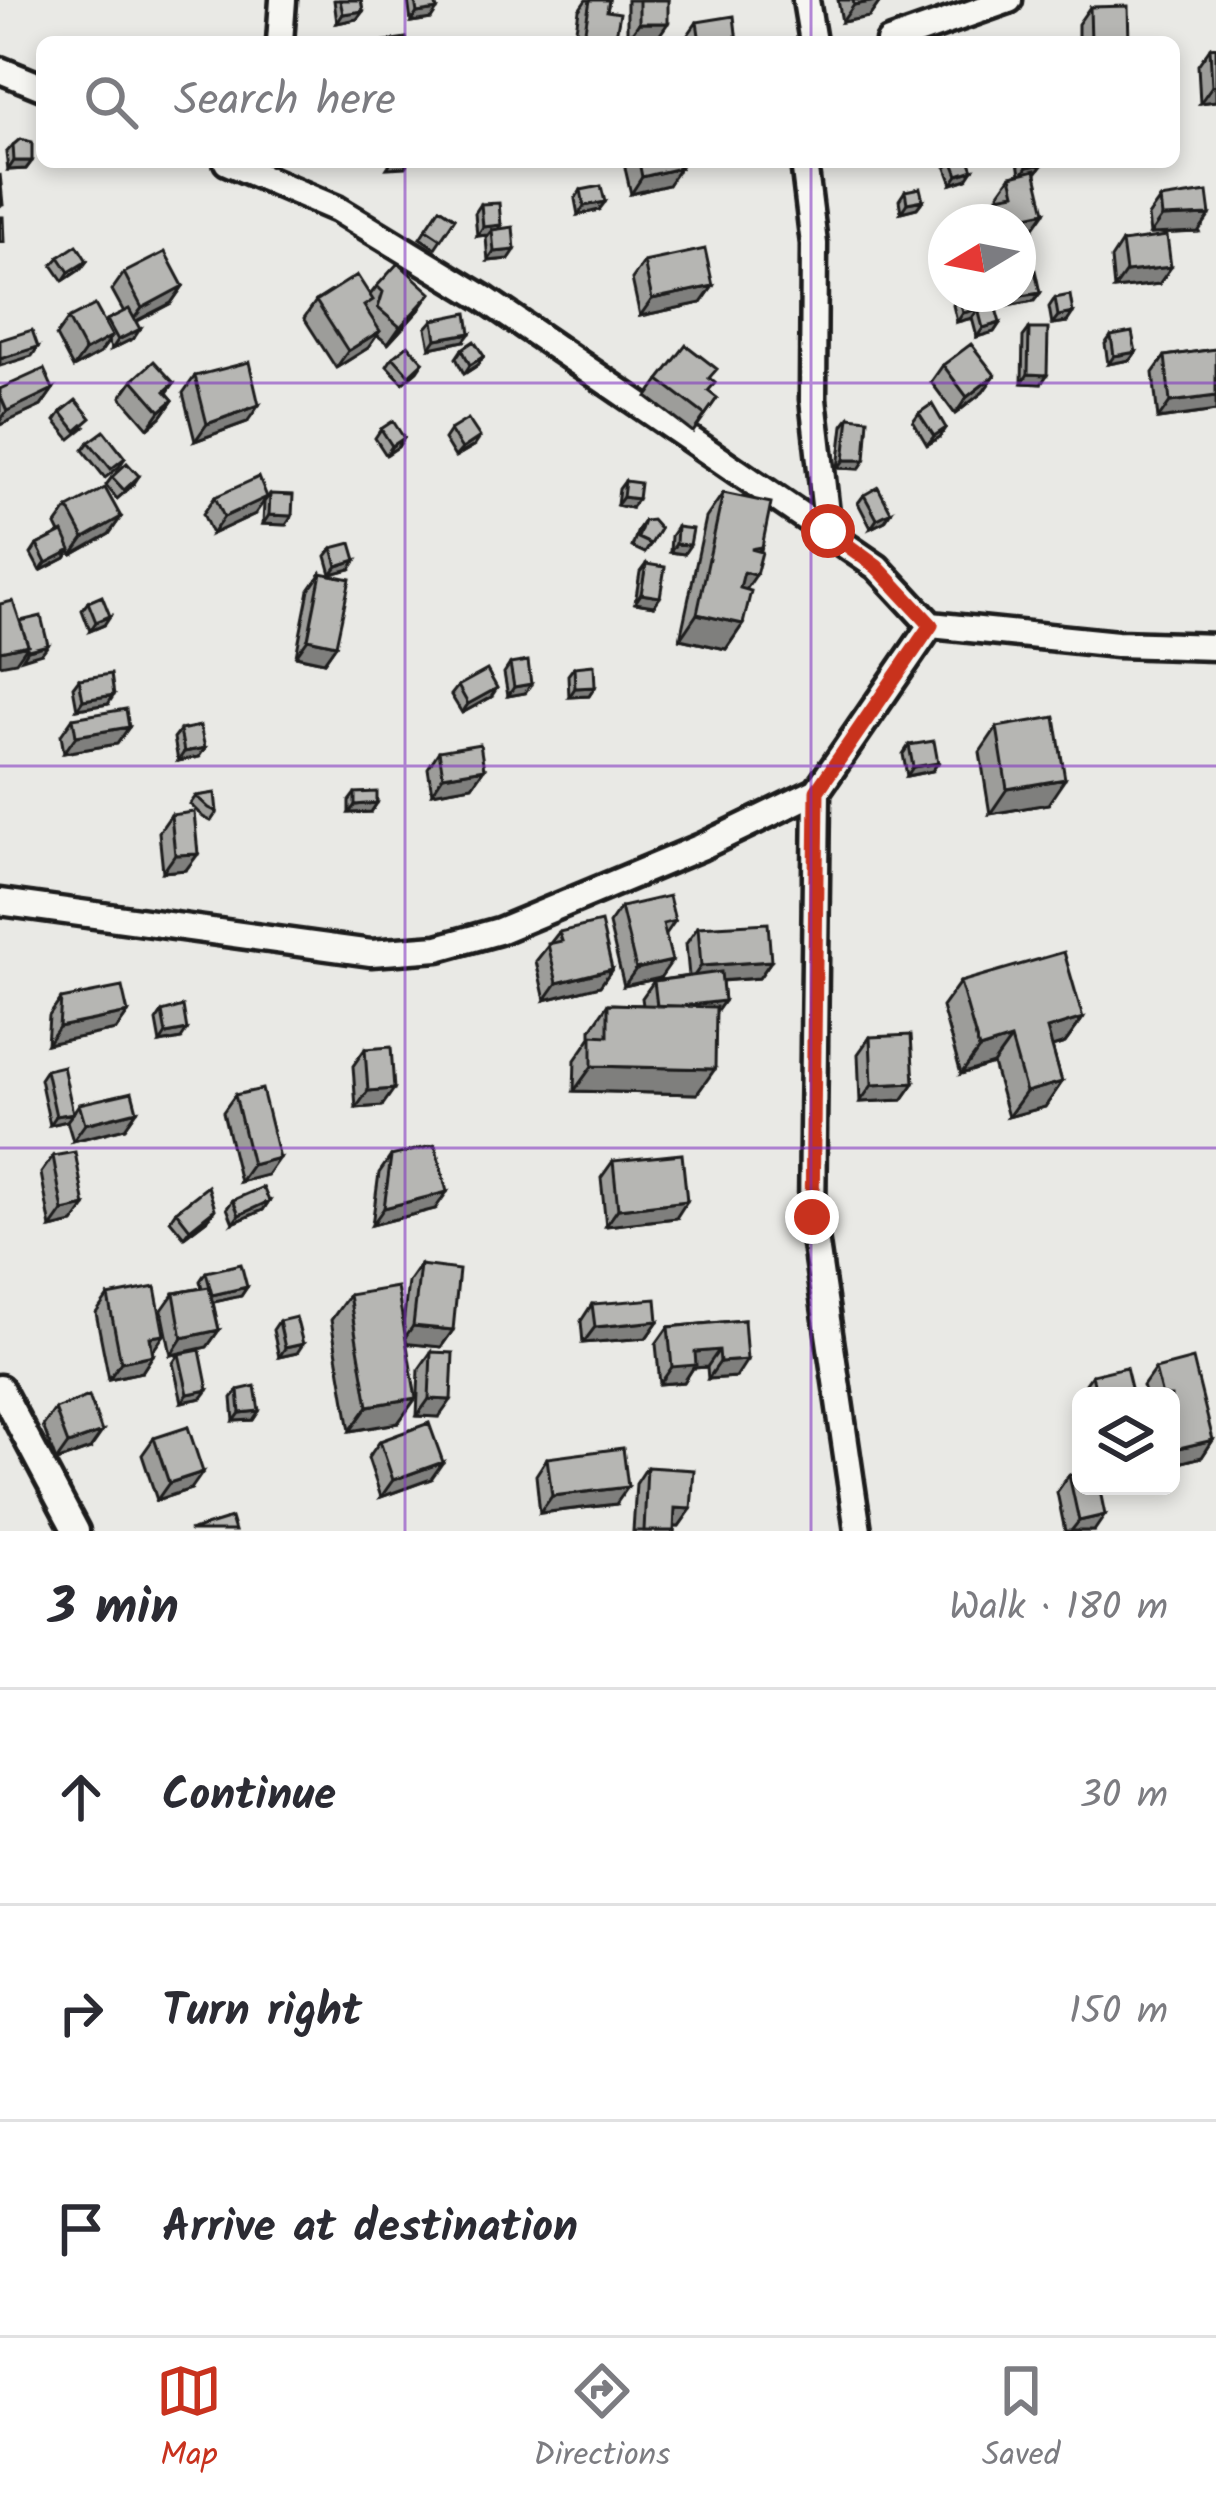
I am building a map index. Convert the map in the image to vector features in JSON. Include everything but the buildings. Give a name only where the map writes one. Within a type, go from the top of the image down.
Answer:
[{"type":"street","points":[[280,36],[283,0]]},
{"type":"street","points":[[806,0],[812,36]]},
{"type":"street","points":[[907,36],[1009,0]]},
{"type":"street","points":[[0,70],[36,85]]},
{"type":"street","points":[[805,168],[814,244],[813,399],[828,531]]},
{"type":"street","points":[[270,171],[485,299],[828,531],[877,567],[931,625],[1095,642],[1216,646]]},
{"type":"street","points":[[0,902],[370,953],[438,948],[499,931],[701,847],[817,791],[931,625]]},
{"type":"street","points":[[817,791],[812,1217],[858,1531]]},
{"type":"street","points":[[0,1388],[76,1531]]},
{"type":"route","points":[[812,1217],[817,791],[931,625],[877,567],[828,531]]}]
